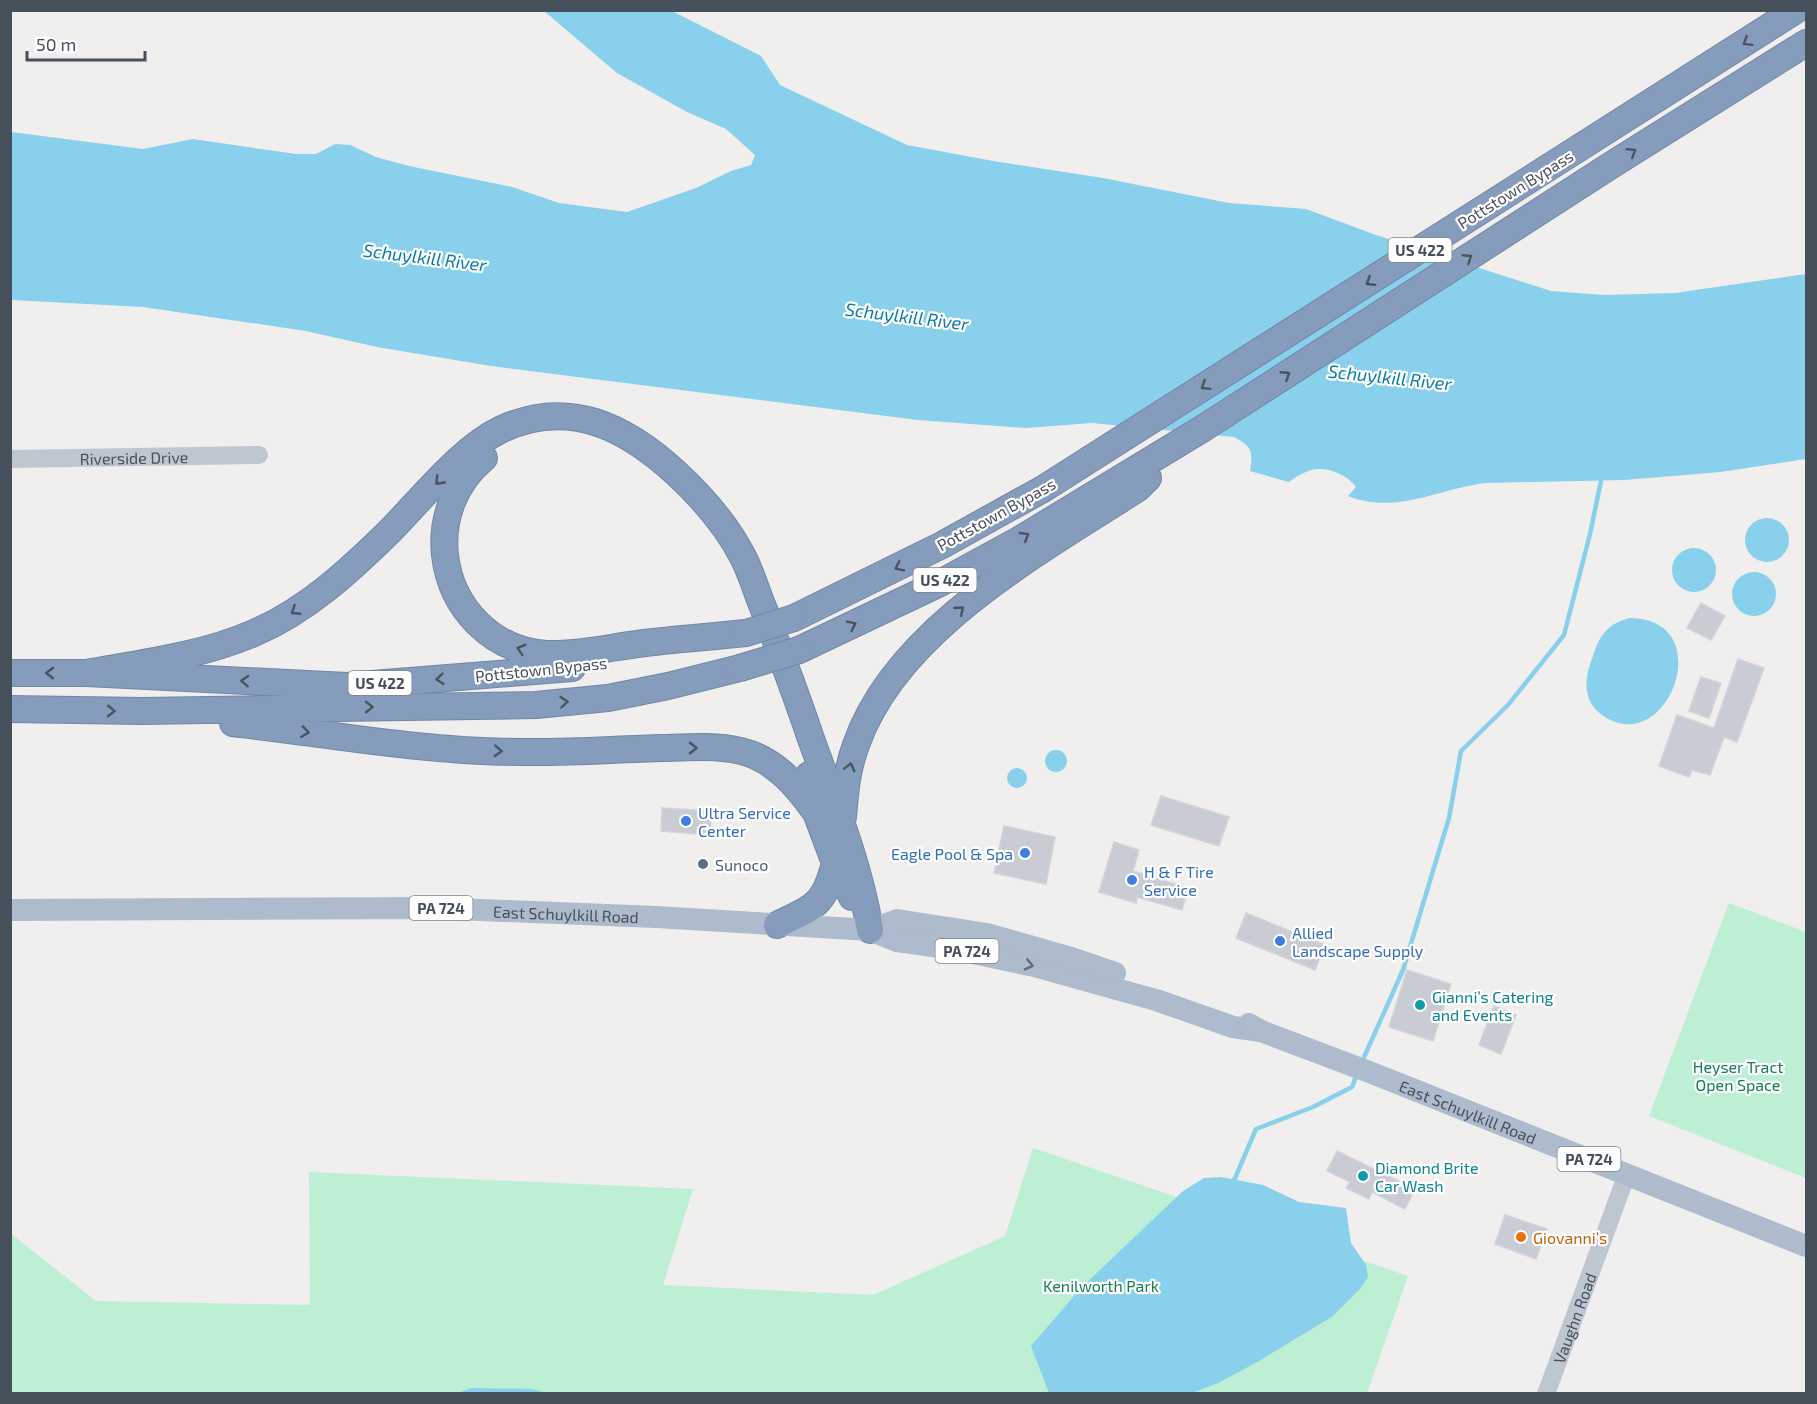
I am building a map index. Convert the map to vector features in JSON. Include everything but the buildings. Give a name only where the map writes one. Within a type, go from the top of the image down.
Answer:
[{"type":"highway","name":"Pottstown Bypass","points":[[10,673],[86,673],[347,686],[575,668],[659,654],[746,633],[794,618],[942,545],[1042,489],[1796,10]]},
{"type":"highway","name":"Pottstown Bypass","points":[[10,709],[142,711],[536,705],[608,698],[668,686],[799,650],[942,582],[1019,540],[1202,429],[1613,164],[1806,43]]},
{"type":"highway","points":[[86,673],[201,651],[238,640],[272,624],[303,606],[338,580],[389,532],[455,464],[488,437],[502,429],[533,418],[561,416],[591,420],[618,431],[650,451],[700,496],[744,558],[788,672],[842,825],[862,886],[870,930]]},
{"type":"highway","points":[[842,825],[847,775],[861,730],[884,691],[910,659],[938,630],[993,583],[1138,488],[1202,429]]},
{"type":"highway","points":[[746,633],[558,654],[527,651],[501,641],[474,621],[455,593],[449,578],[444,547],[445,531],[450,507],[458,489],[470,471],[494,451],[521,437],[548,431],[573,432],[616,446],[651,470],[669,486],[705,525],[739,582],[815,793],[817,815]]},
{"type":"highway","points":[[142,711],[448,749],[521,753],[685,747],[730,749],[758,757],[782,773],[802,794],[817,815],[835,863],[870,930]]},
{"type":"highway","points":[[777,925],[817,903],[825,894],[835,863]]},
{"type":"main road","name":"East Schuylkill Road","points":[[10,910],[432,908],[535,911],[870,930],[897,920],[987,934],[1068,957],[1161,988],[1239,1018],[1261,1031],[1372,1072],[1806,1246]]},
{"type":"street","name":"Riverside Drive","points":[[10,459],[259,455]]},
{"type":"street","name":"Vaughn Road","points":[[1546,1394],[1627,1174]]},
{"type":"green space","name":"Heyser Tract Open Space","points":[[1729,903],[1806,932],[1806,1178],[1649,1116]]},
{"type":"green space","name":"Kenilworth Park","points":[[1033,1148],[1408,1276],[1367,1393],[11,1394],[10,1233],[96,1301],[310,1305],[309,1172],[693,1189],[663,1285],[873,1295],[1005,1236]]},
{"type":"water","name":"Schuylkill River","points":[[544,11],[672,11],[761,56],[780,85],[907,145],[1103,178],[1229,203],[1306,209],[1376,235],[1551,291],[1604,295],[1675,293],[1806,274],[1806,459],[1720,472],[1624,480],[1485,483],[1416,499],[1383,503],[1348,496],[1356,487],[1353,483],[1344,476],[1328,470],[1310,471],[1289,482],[1250,471],[1250,450],[1234,437],[1092,423],[1026,428],[918,420],[491,366],[377,347],[306,331],[143,307],[11,300],[11,132],[143,149],[193,139],[296,154],[316,154],[335,144],[350,145],[376,157],[512,187],[559,203],[627,212],[696,188],[731,171],[751,165],[755,155],[726,129],[687,112],[617,73]]},
{"type":"water","points":[[1767,518],[1783,524],[1789,540],[1783,556],[1767,562],[1751,556],[1745,540],[1751,524]]},
{"type":"water","points":[[1694,548],[1709,555],[1716,570],[1709,585],[1694,592],[1679,585],[1672,570],[1679,555]]},
{"type":"water","points":[[1754,572],[1770,578],[1776,594],[1770,610],[1754,616],[1738,610],[1732,594],[1738,578]]},
{"type":"water","points":[[1629,618],[1657,624],[1673,639],[1678,660],[1675,682],[1665,703],[1649,718],[1628,724],[1605,717],[1597,711],[1588,697],[1587,681],[1590,664],[1601,637],[1608,629]]},
{"type":"water","points":[[1056,750],[1064,753],[1067,761],[1064,769],[1056,772],[1048,769],[1045,761],[1048,753]]},
{"type":"water","points":[[1017,768],[1024,771],[1027,778],[1024,785],[1017,788],[1010,785],[1007,778],[1010,771]]},
{"type":"water","points":[[1221,1177],[1263,1185],[1299,1202],[1346,1208],[1351,1243],[1366,1265],[1368,1277],[1359,1290],[1333,1316],[1259,1361],[1218,1383],[1192,1393],[1049,1393],[1031,1346],[1081,1288],[1183,1191],[1204,1178]]},
{"type":"water","points":[[471,1388],[532,1389],[546,1393],[458,1393]]},
{"type":"waterway","points":[[1361,1064],[1403,970],[1449,818],[1461,751],[1508,705],[1564,635],[1590,534],[1602,476]]},
{"type":"waterway","points":[[1233,1183],[1256,1129],[1313,1107],[1352,1087],[1357,1074]]},
{"type":"place","name":"Ultra Service Center","points":[[686,821]]},
{"type":"place","name":"Eagle Pool & Spa","points":[[1025,853]]},
{"type":"place","name":"Sunoco","points":[[703,864]]},
{"type":"place","name":"H & F Tire Service","points":[[1132,880]]},
{"type":"place","name":"Allied Landscape Supply","points":[[1280,941]]},
{"type":"place","name":"Gianni’s Catering and Events","points":[[1420,1005]]},
{"type":"place","name":"Diamond Brite Car Wash","points":[[1363,1176]]},
{"type":"place","name":"Giovanni’s","points":[[1521,1237]]}]
